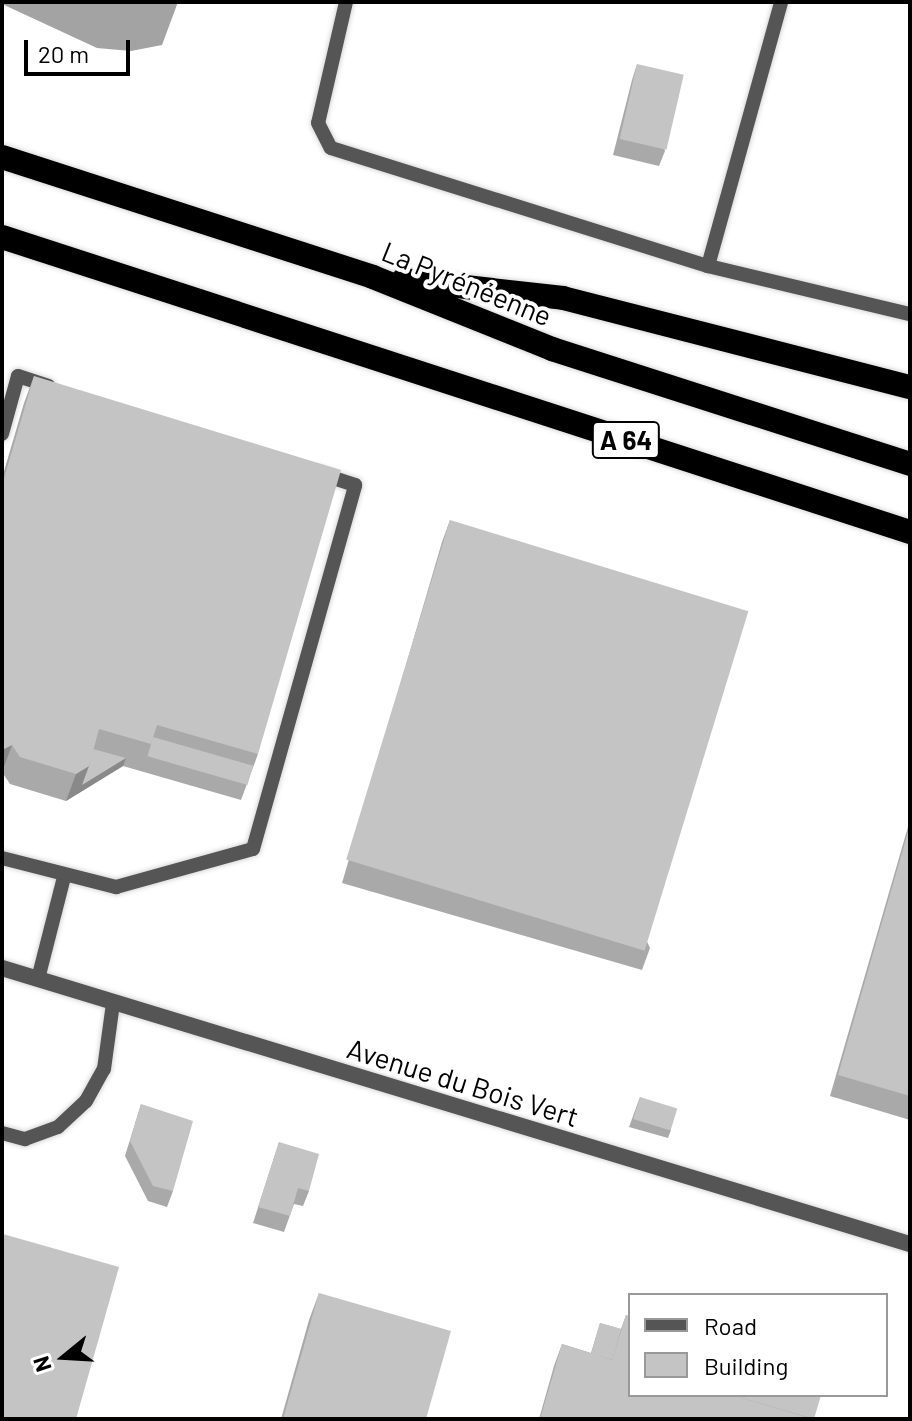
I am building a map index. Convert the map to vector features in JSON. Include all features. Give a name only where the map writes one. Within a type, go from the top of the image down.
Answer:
[{"type":"highway","name":"La Pyrénéenne","points":[[2,157],[373,277],[552,349],[910,464]]},
{"type":"highway","name":"A 64","points":[[2,237],[910,532]]},
{"type":"highway","points":[[373,277],[563,298],[910,387]]},
{"type":"street","name":"Avenue du Bois Vert","points":[[2,968],[910,1244]]},
{"type":"lane","points":[[346,2],[318,123],[331,148],[708,266],[910,314]]},
{"type":"lane","points":[[708,266],[781,2]]},
{"type":"lane","points":[[2,434],[18,376],[62,390]]},
{"type":"lane","points":[[2,858],[64,877],[116,887],[253,849],[355,485],[297,466]]},
{"type":"lane","points":[[38,979],[64,877]]},
{"type":"lane","points":[[2,1133],[25,1139],[58,1127],[86,1101],[104,1069],[113,1003]]},
{"type":"shaded area","points":[[178,2],[162,45],[131,51],[97,48],[2,4]]},
{"type":"building","points":[[637,64],[684,75],[666,150],[620,139]]},
{"type":"building","points":[[34,376],[341,470],[258,754],[157,725],[151,744],[99,729],[89,766],[76,774],[20,757],[12,745],[2,750],[2,485]]},
{"type":"building","points":[[450,520],[748,611],[645,951],[346,859]]},
{"type":"building","points":[[153,737],[253,766],[247,785],[147,756]]},
{"type":"building","points":[[93,749],[126,758],[82,785],[89,766]]},
{"type":"building","points":[[910,825],[910,1096],[838,1075]]},
{"type":"building","points":[[640,1097],[677,1108],[671,1130],[633,1119]]},
{"type":"building","points":[[141,1104],[193,1121],[173,1191],[153,1186],[130,1141]]},
{"type":"building","points":[[279,1142],[319,1154],[309,1191],[298,1188],[290,1216],[258,1207]]},
{"type":"building","points":[[3,1234],[119,1267],[76,1419],[2,1419]]},
{"type":"building","points":[[319,1293],[451,1331],[426,1419],[283,1419]]},
{"type":"building","points":[[628,1316],[628,1397],[739,1397],[813,1419],[540,1419],[562,1344],[612,1360]]},
{"type":"building","points":[[600,1323],[621,1329],[612,1360],[591,1354]]},
{"type":"building","points":[[739,1397],[820,1397],[814,1419]]}]
